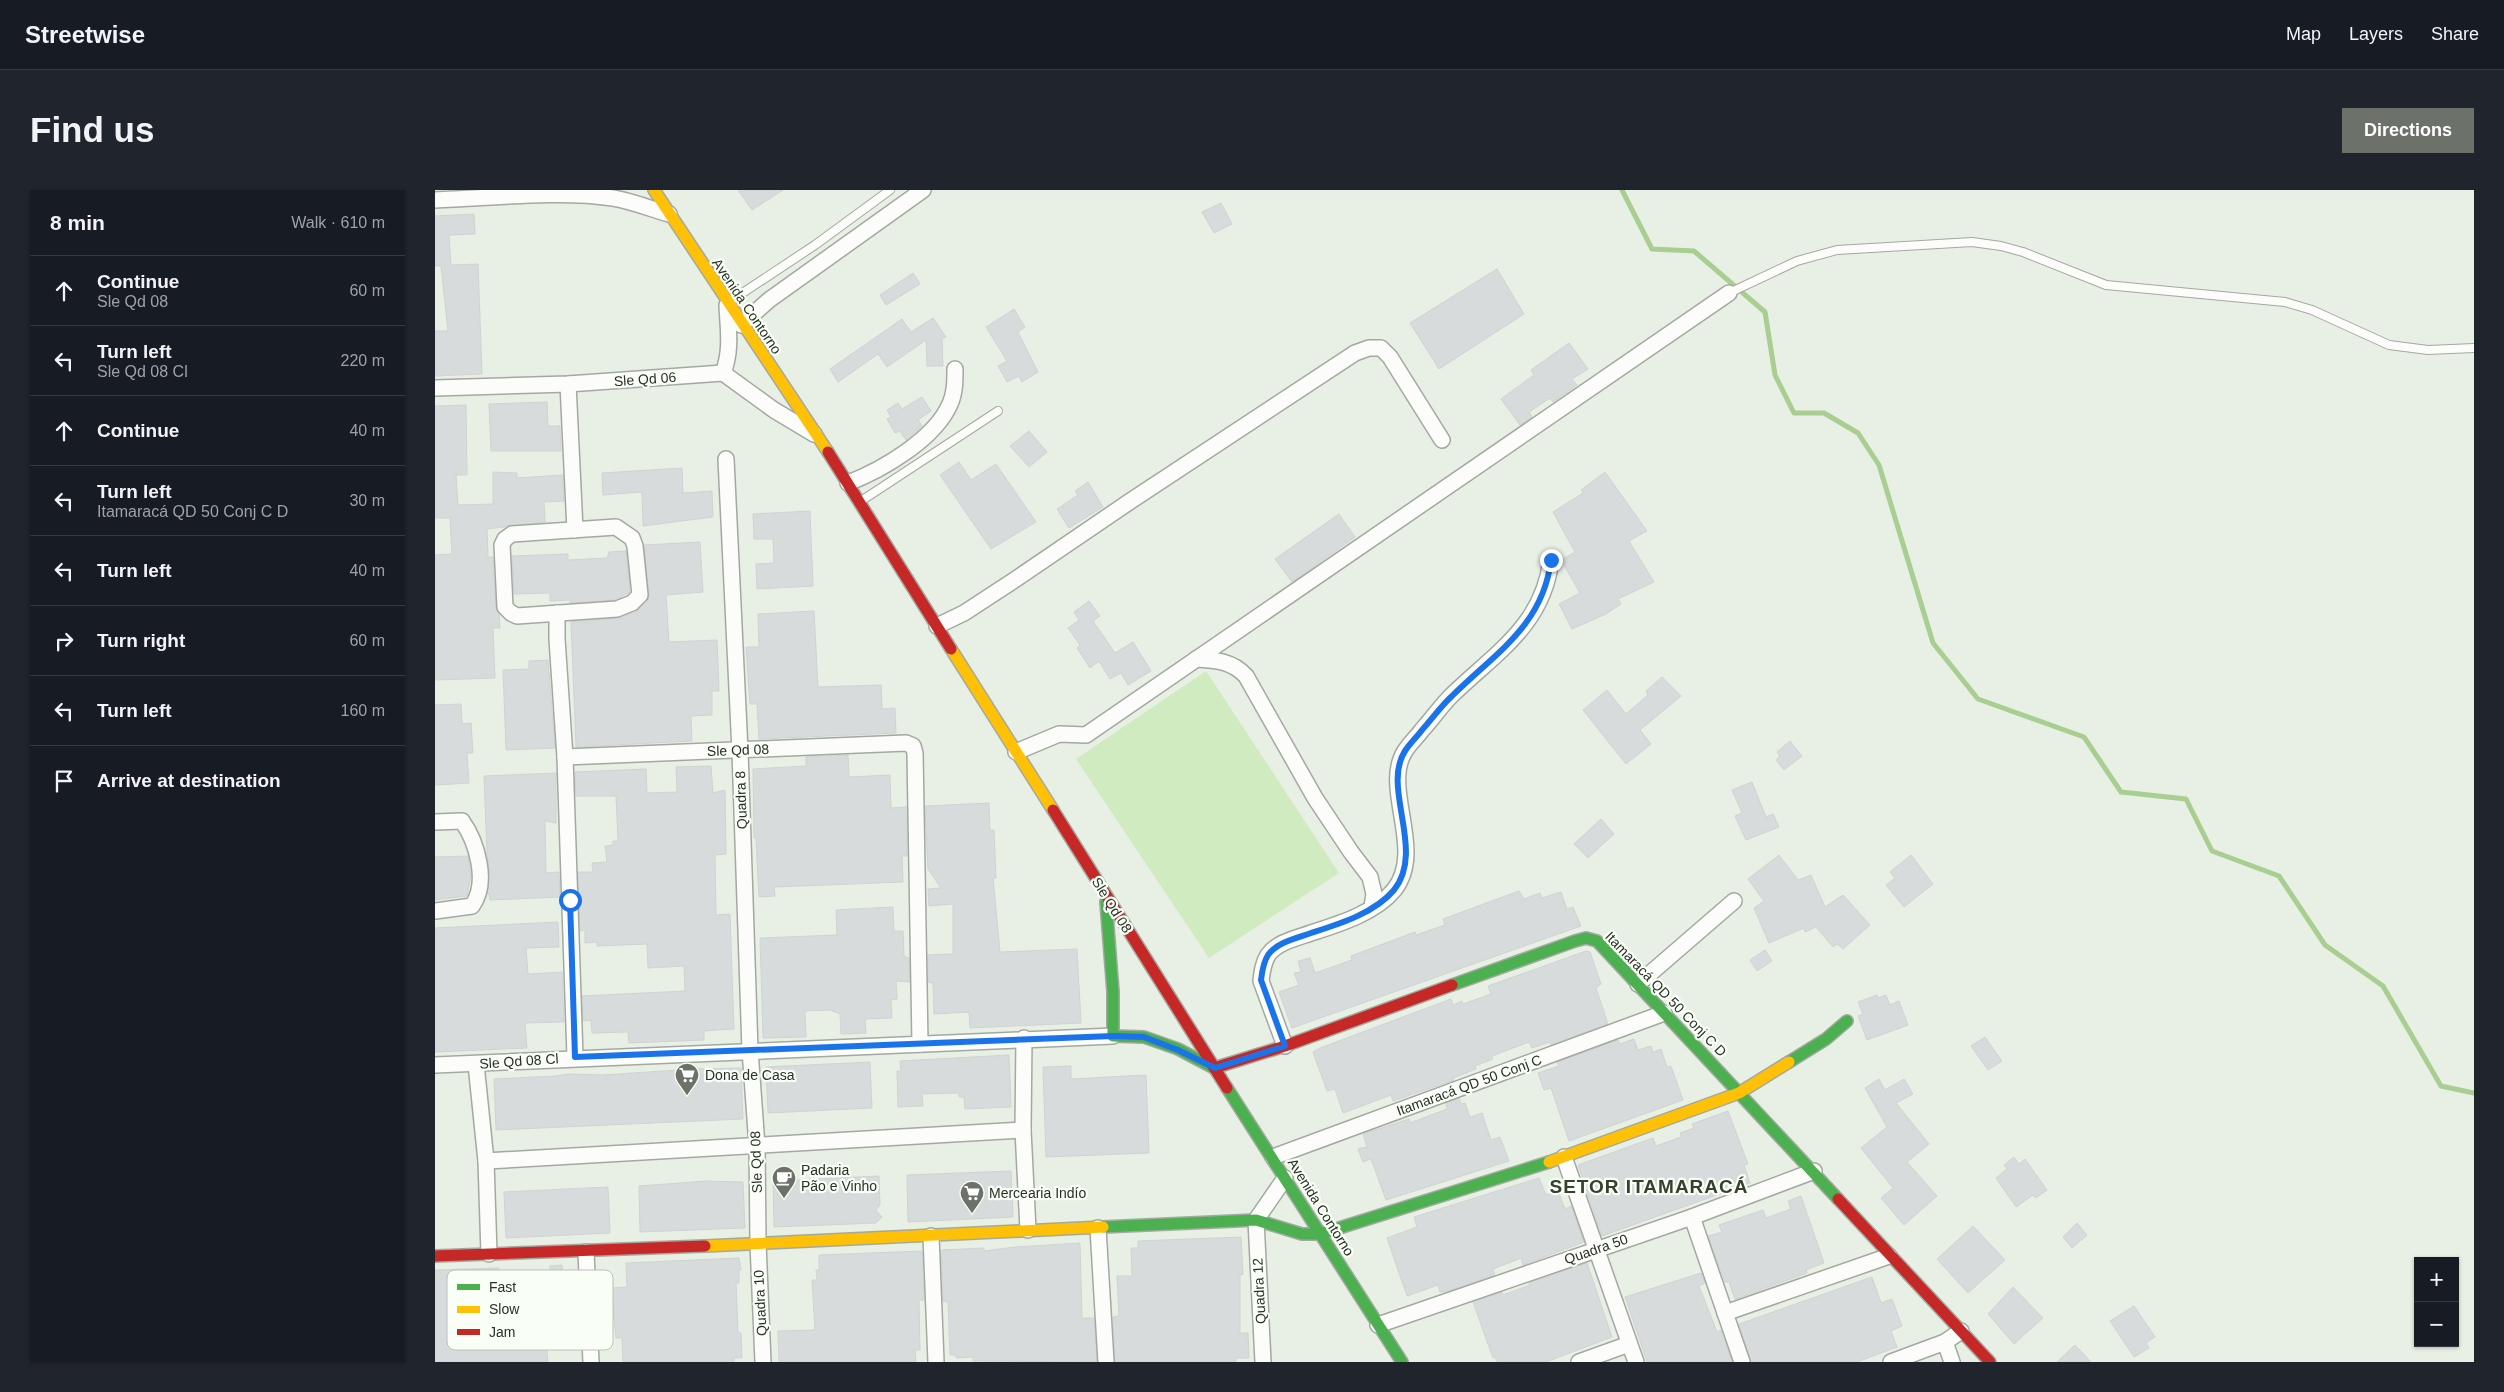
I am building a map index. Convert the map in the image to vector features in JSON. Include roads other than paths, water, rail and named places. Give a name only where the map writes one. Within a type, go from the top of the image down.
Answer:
[{"type":"street","name":"Avenida Contorno","points":[[654,190],[741,325],[818,436]]},
{"type":"street","points":[[741,325],[769,300],[923,190]]},
{"type":"street","points":[[435,200],[570,193],[615,199],[669,214]]},
{"type":"street","points":[[1016,752],[1059,734],[1086,734],[1729,293]]},
{"type":"street","points":[[727,303],[730,346],[729,358],[723,373],[774,410],[818,436]]},
{"type":"street","points":[[937,626],[963,613],[1006,586],[1129,502],[1355,353],[1369,348],[1381,348],[1390,356],[1442,440]]},
{"type":"street","points":[[848,483],[885,466],[926,435],[950,404],[954,390],[955,369]]},
{"type":"street","name":"Sle Qd 06","points":[[435,388],[568,384],[723,373]]},
{"type":"street","points":[[568,384],[575,530]]},
{"type":"street","name":"Sle Qd 08","points":[[818,436],[1215,1068]]},
{"type":"street","name":"Quadra 8","points":[[726,459],[740,750],[750,1050]]},
{"type":"street","points":[[616,526],[628,534],[635,546],[640,595],[632,603],[617,609],[557,613],[517,616],[507,611],[505,607],[502,545],[505,539],[512,534],[616,526]]},
{"type":"street","points":[[1285,1046],[1261,980],[1262,970],[1269,954],[1283,943],[1354,917],[1372,907],[1394,890],[1405,866],[1405,839],[1399,766],[1405,751],[1451,697],[1513,640],[1528,622],[1549,582],[1551,560]]},
{"type":"street","points":[[557,613],[565,757],[575,1057]]},
{"type":"street","points":[[1197,659],[1218,660],[1237,666],[1246,676],[1315,798],[1370,877],[1374,894],[1372,907]]},
{"type":"street","name":"Sle Qd 08","points":[[565,757],[906,743],[913,746],[915,753],[920,1044]]},
{"type":"street","points":[[435,822],[462,821],[473,842],[480,869],[479,898],[473,906],[435,911]]},
{"type":"street","points":[[1105,894],[1113,992],[1113,1036],[1144,1037],[1178,1050],[1215,1068]]},
{"type":"street","points":[[1638,984],[1734,901]]},
{"type":"street","name":"Itamaracá QD 50 Conj C D","points":[[1215,1068],[1285,1046],[1586,938],[1597,941],[1814,1171],[1889,1256],[1990,1362]]},
{"type":"street","name":"Itamaracá QD 50 Conj C","points":[[1273,1157],[1664,1013]]},
{"type":"street","points":[[435,1256],[586,1252],[1256,1220],[1302,1234],[1320,1234],[1564,1157],[1739,1093],[1826,1039],[1847,1022]]},
{"type":"street","name":"Sle Qd 08 Cl","points":[[435,1065],[575,1057],[920,1044],[1023,1038],[1113,1036]]},
{"type":"street","points":[[1023,1038],[1023,1130],[1029,1230]]},
{"type":"street","name":"Sle Qd 08","points":[[750,1050],[757,1146],[758,1243]]},
{"type":"street","points":[[476,1064],[486,1161],[489,1254]]},
{"type":"street","name":"Avenida Contorno","points":[[1215,1068],[1403,1362]]},
{"type":"street","points":[[486,1161],[1023,1130]]},
{"type":"street","points":[[1564,1157],[1636,1362]]},
{"type":"street","name":"Quadra 50","points":[[1378,1325],[1692,1217],[1814,1171]]},
{"type":"street","points":[[1256,1220],[1285,1178]]},
{"type":"street","points":[[1692,1217],[1742,1362]]},
{"type":"street","name":"Quadra 12","points":[[1256,1220],[1263,1362]]},
{"type":"street","points":[[1098,1228],[1106,1362]]},
{"type":"street","points":[[931,1236],[936,1362]]},
{"type":"street","name":"Quadra 10","points":[[758,1243],[763,1362]]},
{"type":"street","points":[[586,1252],[587,1270]]},
{"type":"street","points":[[1725,1313],[1889,1256]]},
{"type":"street","points":[[1891,1362],[1945,1342],[1961,1331]]},
{"type":"street","points":[[1945,1342],[1952,1362]]},
{"type":"street","points":[[1579,1362],[1629,1344]]},
{"type":"lane","points":[[727,303],[815,245],[890,190]]},
{"type":"lane","points":[[1729,293],[1797,261],[1837,250],[1972,242],[2001,246],[2023,252],[2106,285],[2285,302],[2312,310],[2389,345],[2428,350],[2474,348]]},
{"type":"lane","points":[[859,502],[998,411]]},
{"type":"waterway","points":[[1622,190],[1652,249],[1694,251],[1765,312],[1775,375],[1794,413],[1824,413],[1858,433],[1879,465],[1933,643],[1978,699],[2084,737],[2121,792],[2186,799],[2212,851],[2279,876],[2325,945],[2383,986],[2441,1086],[2474,1093]]},
{"type":"place","name":"Dona de Casa","points":[[687,1096]]},
{"type":"place","name":"Padaria Pão e Vinho","points":[[784,1199]]},
{"type":"place","name":"Mercearia Indío","points":[[972,1214]]},
{"type":"district","name":"SETOR ITAMARACÁ","points":[[1649,1186]]}]
